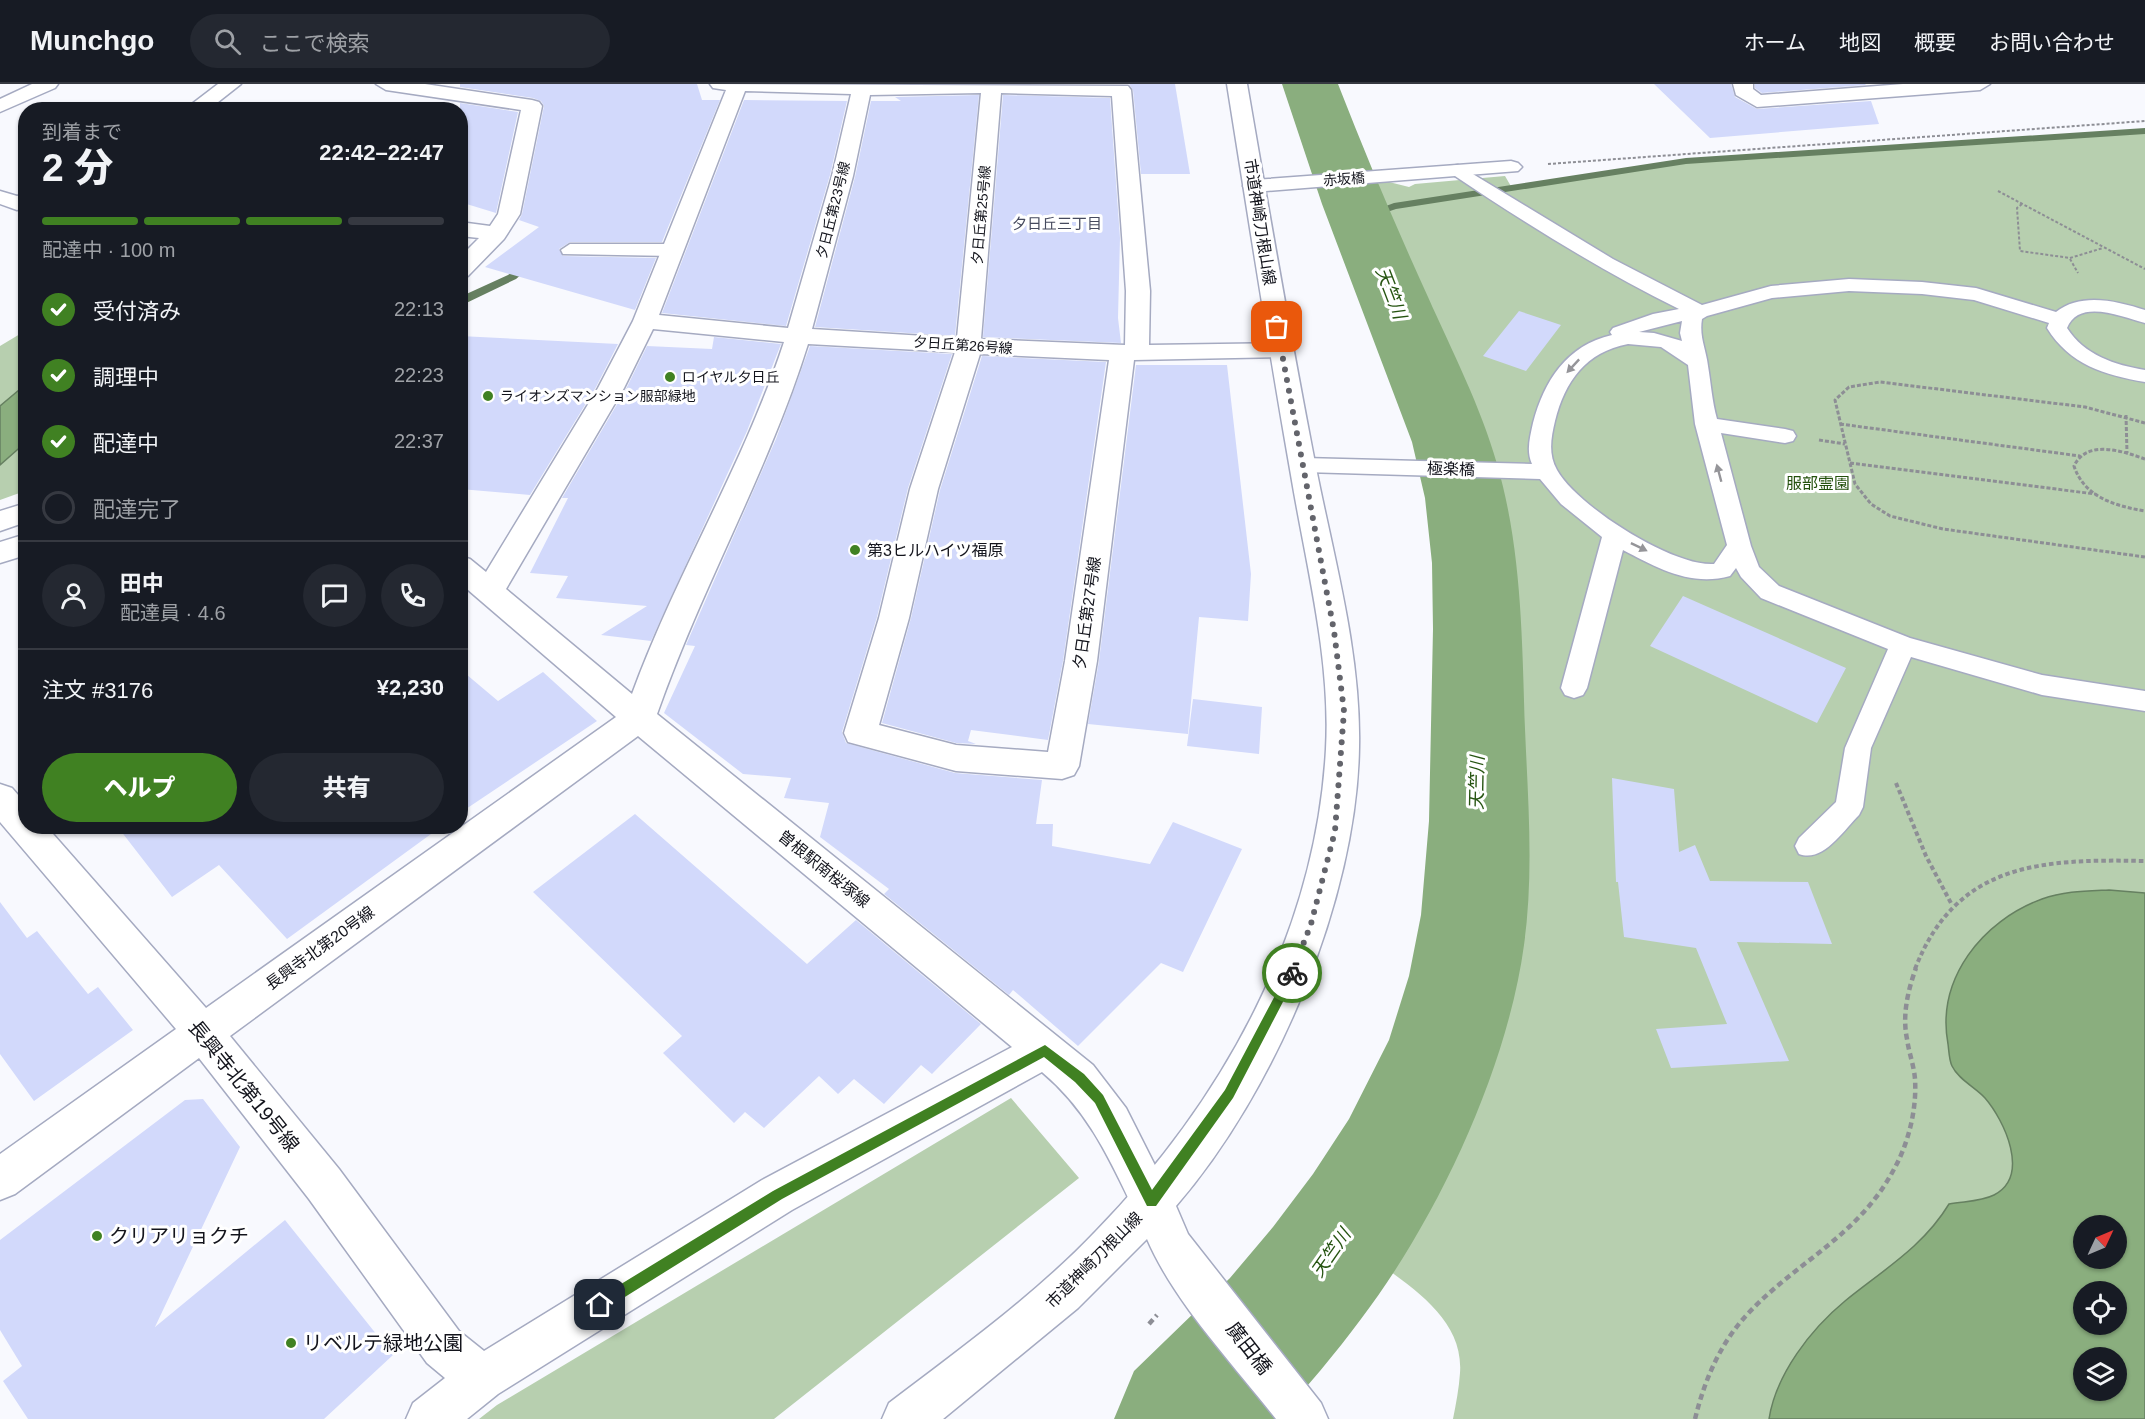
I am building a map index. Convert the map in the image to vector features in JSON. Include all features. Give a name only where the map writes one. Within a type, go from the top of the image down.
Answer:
[{"type":"street","points":[[0,106],[48,84]]},
{"type":"street","points":[[205,102],[231,84]]},
{"type":"street","points":[[386,84],[448,91],[532,106],[509,214],[496,234],[468,263]]},
{"type":"street","name":"市道神崎刀根山線","points":[[905,1419],[1038,1316],[1113,1245],[1152,1201],[1229,1094],[1275,1010],[1311,924],[1335,831],[1344,711],[1338,659],[1281,350],[1237,84]]},
{"type":"street","points":[[1743,84],[1743,91],[1757,101],[1890,87],[1980,84]]},
{"type":"street","points":[[490,589],[611,388],[645,321],[712,144],[728,85],[991,86],[1122,90],[1137,291],[1129,353]]},
{"type":"street","name":"夕日丘第25号線","points":[[956,758],[860,733],[894,618],[924,489],[967,361],[991,86]]},
{"type":"street","name":"夕日丘第23号線","points":[[639,718],[655,671],[726,517],[800,336],[839,192],[862,87]]},
{"type":"street","name":"赤坂橋","points":[[1254,186],[1511,167]]},
{"type":"street","points":[[0,197],[18,203]]},
{"type":"street","points":[[468,231],[496,234]]},
{"type":"street","name":"夕日丘第26号線","points":[[645,321],[800,336],[1129,353],[1281,350]]},
{"type":"street","name":"夕日丘第27号線","points":[[956,758],[1062,766],[1081,661],[1129,353]]},
{"type":"street","points":[[0,521],[18,515]]},
{"type":"street","points":[[0,554],[18,547]]},
{"type":"street","name":"曽根駅南桜塚線","points":[[468,572],[639,718],[1079,1078],[1099,1099],[1152,1201]]},
{"type":"street","name":"長興寺北第20号線","points":[[0,1179],[639,718]]},
{"type":"street","name":"長興寺北第19号線","points":[[0,798],[18,819]]},
{"type":"street","name":"長興寺北第19号線","points":[[31,834],[203,1033],[324,1184],[444,1347],[482,1378]]},
{"type":"street","points":[[429,1419],[482,1378],[777,1195],[1045,1050]]},
{"type":"street","name":"廣田橋","points":[[1152,1201],[1173,1249],[1305,1419]]},
{"type":"lane","points":[[1458,170],[1614,268],[1700,312]]},
{"type":"lane","points":[[570,250],[672,250]]},
{"type":"lane","points":[[1790,601],[1639,548],[1615,534],[1571,500],[1546,472],[1539,448],[1549,401],[1564,375],[1578,359],[1601,342],[1632,326],[1660,318],[1700,312],[1780,291],[1870,286],[1976,294],[2058,319]]},
{"type":"lane","points":[[2132,378],[2072,348],[2057,328],[2058,319],[2066,311],[2099,306],[2145,317]]},
{"type":"lane","points":[[1700,312],[1693,317],[1690,333],[1698,364],[1706,424],[1738,546],[1753,577],[1770,592],[1903,645],[2042,685],[2145,700]]},
{"type":"lane","points":[[1601,342],[1622,338],[1652,339],[1681,348],[1698,364]]},
{"type":"lane","points":[[1706,424],[1785,436]]},
{"type":"lane","name":"極楽橋","points":[[1304,465],[1546,472]]},
{"type":"lane","points":[[1574,688],[1615,534]]},
{"type":"lane","points":[[1708,574],[1722,570],[1738,546]]},
{"type":"lane","points":[[1809,846],[1849,807],[1858,748],[1903,645]]},
{"type":"path","points":[[1511,167],[2145,121]]},
{"type":"path","points":[[1998,191],[2145,270]]},
{"type":"path","points":[[2022,204],[2017,208],[2020,251],[2070,258],[2104,248]]},
{"type":"path","points":[[2145,423],[2085,407],[1880,382],[1852,386],[1840,392],[1835,400],[1856,484],[1865,498],[1880,510],[1901,520],[1943,529],[2145,557]]},
{"type":"path","points":[[2126,417],[2127,453]]},
{"type":"path","points":[[1840,424],[2080,456],[2100,450],[2127,453],[2145,459]]},
{"type":"path","points":[[2080,456],[2075,462],[2075,471],[2084,485],[2095,494],[2124,507],[2145,511]]},
{"type":"path","points":[[1850,463],[2095,494]]},
{"type":"path","points":[[1865,731],[1883,755],[1926,856],[1952,905]]},
{"type":"path","points":[[1695,1419],[1714,1365],[1741,1321],[1765,1297],[1851,1227],[1894,1171],[1909,1122],[1915,1080],[1905,1025],[1907,996],[1926,944],[1952,905],[1979,885],[2020,867],[2072,861],[2145,861]]},
{"type":"path","points":[[1149,1324],[1157,1315]]},
{"type":"green space","name":"服部霊園","points":[[2145,133],[2145,1419],[1453,1419],[1460,1373],[1459,1354],[1454,1336],[1433,1307],[1375,1260],[1439,1153],[1470,1090],[1488,1033],[1501,974],[1510,885],[1502,592],[1483,454],[1370,184],[1389,182],[1409,187],[1415,184],[1505,176],[1512,188],[1688,163]]},
{"type":"green space","points":[[18,335],[18,494],[0,500],[0,346]]},
{"type":"green space","points":[[1011,1098],[1079,1178],[774,1419],[479,1419],[497,1405]]},
{"type":"shaded area","points":[[18,391],[18,449],[0,465],[0,406]]},
{"type":"shaded area","points":[[2109,890],[2145,893],[2145,1419],[1769,1419],[1773,1402],[1787,1369],[1808,1339],[1832,1312],[1915,1245],[1939,1219],[1949,1204],[1989,1197],[2005,1186],[2011,1175],[2012,1162],[2006,1133],[1985,1098],[1955,1071],[1951,1064],[1946,1020],[1949,997],[1968,955],[2000,922],[2042,899],[2075,892]]},
{"type":"building","points":[[460,84],[697,84],[702,100],[720,100],[662,242],[570,242],[559,249],[563,256],[656,258],[635,310],[485,267],[539,227],[519,220],[544,106],[541,101],[533,98],[460,87]]},
{"type":"building","points":[[1129,84],[1175,84],[1190,174],[1141,174],[1133,90]]},
{"type":"building","points":[[1654,84],[1731,84],[1735,97],[1757,109],[1871,101],[1879,124],[1710,138]]},
{"type":"building","points":[[1755,84],[1866,85],[1762,93],[1755,88]]},
{"type":"building","points":[[979,95],[955,336],[815,327],[855,177],[871,101],[901,101],[895,97]]},
{"type":"building","points":[[1003,95],[1110,98],[1120,238],[1118,318],[1121,343],[983,337]]},
{"type":"building","points":[[744,100],[847,101],[830,175],[786,326],[662,313]]},
{"type":"building","points":[[468,104],[518,112],[496,213],[468,204]]},
{"type":"building","points":[[1519,311],[1561,325],[1526,371],[1483,356]]},
{"type":"building","points":[[468,336],[618,344],[596,387],[530,495],[468,490]]},
{"type":"building","points":[[714,337],[781,344],[747,431],[651,641],[601,635],[647,606],[556,598],[568,576],[530,573],[568,498],[562,498],[626,389],[647,346],[712,349]]},
{"type":"building","points":[[810,346],[952,354],[908,488],[877,617],[842,732],[846,743],[955,773],[1042,780],[1036,824],[1053,824],[1052,846],[1150,864],[1173,822],[1242,849],[1183,972],[1161,963],[1078,1046],[1013,990],[1009,995],[884,894],[889,889],[820,837],[829,803],[784,798],[791,778],[743,774],[664,713],[695,646],[686,645],[776,439]]},
{"type":"building","points":[[982,356],[1106,362],[1063,661],[1048,740],[971,730],[968,741],[976,744],[956,743],[882,723],[911,618],[940,490]]},
{"type":"building","points":[[1136,365],[1227,365],[1251,574],[1248,621],[1199,617],[1188,734],[1088,724],[1099,661]]},
{"type":"building","points":[[1683,596],[1846,668],[1817,723],[1650,646]]},
{"type":"building","points":[[543,672],[597,721],[468,808],[468,676],[498,701]]},
{"type":"building","points":[[1193,699],[1262,707],[1259,754],[1187,746]]},
{"type":"building","points":[[1612,778],[1674,789],[1679,852],[1695,845],[1710,881],[1808,882],[1832,944],[1737,942],[1789,1061],[1671,1068],[1656,1029],[1727,1024],[1696,948],[1624,937],[1618,882],[1616,882]]},
{"type":"building","points":[[635,814],[807,964],[856,920],[981,1024],[932,1074],[921,1065],[884,1104],[854,1079],[838,1094],[819,1076],[764,1128],[745,1112],[734,1123],[663,1053],[682,1036],[533,892]]},
{"type":"building","points":[[123,834],[431,834],[287,939],[219,865],[172,897]]},
{"type":"building","points":[[0,902],[27,938],[37,931],[88,994],[98,987],[133,1030],[34,1101],[0,1054]]},
{"type":"building","points":[[203,1099],[240,1147],[155,1327],[285,1220],[393,1355],[324,1419],[28,1419],[3,1381],[22,1366],[0,1330],[0,1240],[185,1100]]},
{"type":"waterway","name":"天竺川","points":[[1182,1419],[1276,1324],[1357,1218],[1392,1161],[1421,1102],[1446,1040],[1464,976],[1477,884],[1479,821],[1476,596],[1465,498],[1451,442],[1354,204],[1310,84]]},
{"type":"waterway","points":[[1360,218],[1394,206],[1686,161],[2145,131]]},
{"type":"waterway","points":[[468,297],[512,277],[530,262]]},
{"type":"way so far","points":[[1277,327],[1334,631],[1344,711],[1342,765],[1335,831],[1311,924],[1292,973]]},
{"type":"place","name":"ロイヤル夕日丘","points":[[670,377]]},
{"type":"place","name":"ライオンズマンション服部緑地","points":[[488,396]]},
{"type":"place","name":"第3ヒルハイツ福原","points":[[855,550]]},
{"type":"place","name":"クリアリョクチ","points":[[97,1236]]},
{"type":"place","name":"リベルテ緑地公園","points":[[291,1343]]},
{"type":"district","name":"夕日丘三丁目","points":[[1057,223]]},
{"type":"route","points":[[600,1305],[777,1195],[1045,1050],[1079,1078],[1099,1099],[1111,1118],[1152,1201],[1181,1164],[1229,1094],[1254,1051],[1292,973]]}]
